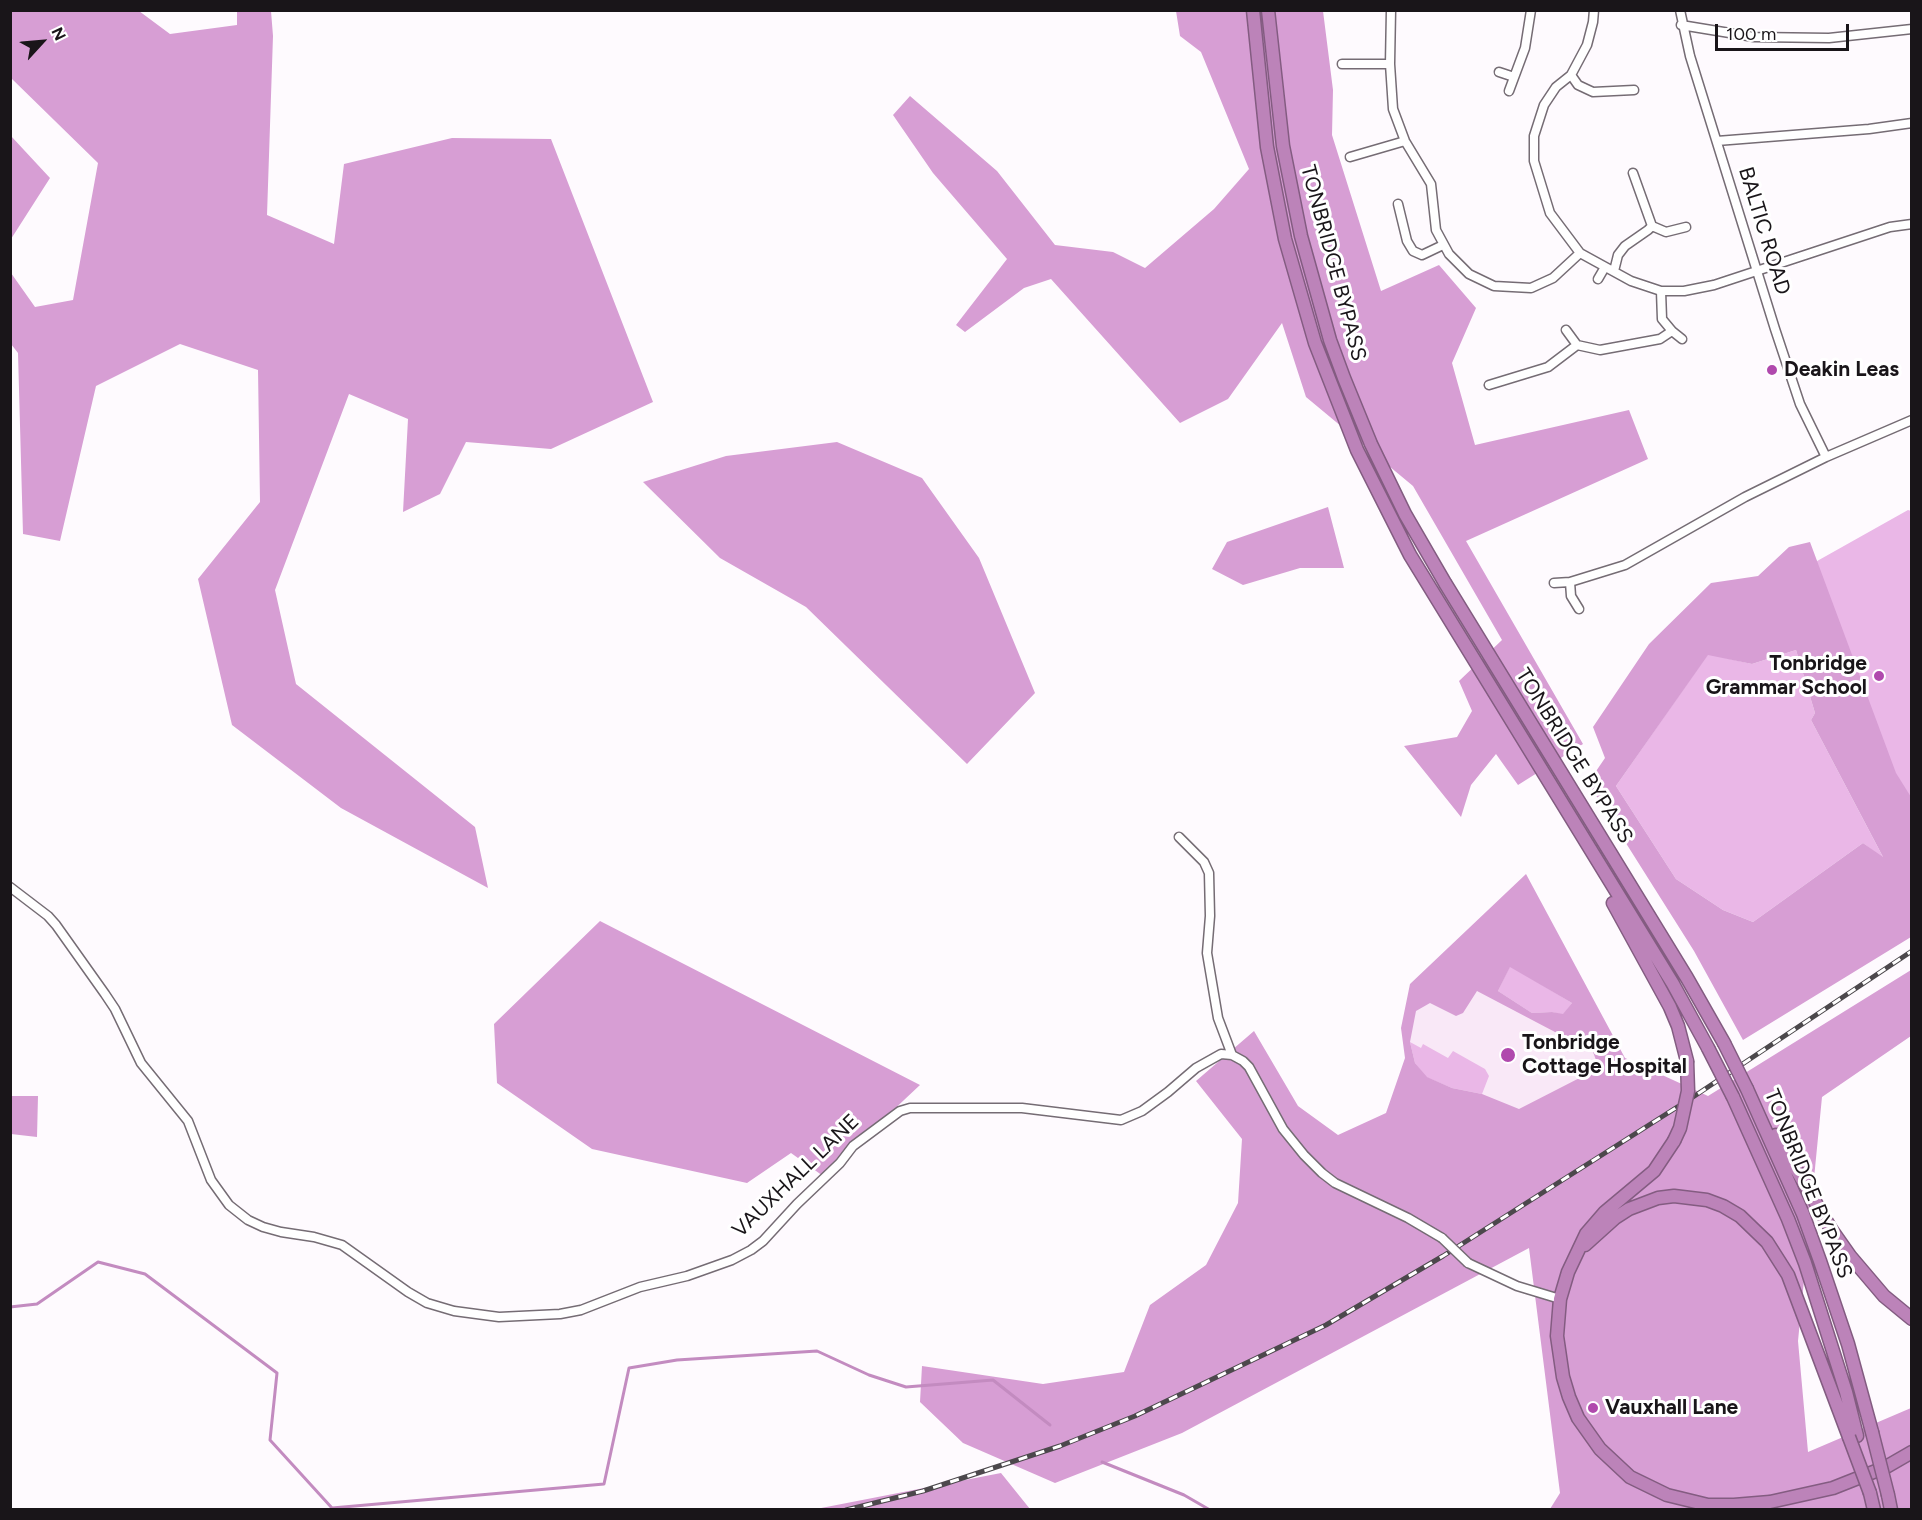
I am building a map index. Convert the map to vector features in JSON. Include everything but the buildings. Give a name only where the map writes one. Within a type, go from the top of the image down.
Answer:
[{"type":"highway","name":"TONBRIDGE BYPASS","points":[[1253,10],[1267,147],[1276,197],[1299,293],[1333,393],[1366,468],[1410,555],[1673,984],[1733,1097],[1805,1263],[1846,1392],[1853,1436]]},
{"type":"highway","name":"TONBRIDGE BYPASS","points":[[1268,10],[1276,99],[1292,196],[1317,298],[1356,409],[1384,471],[1425,549],[1688,978],[1748,1091],[1803,1214],[1820,1261],[1848,1344],[1891,1509]]},
{"type":"highway","points":[[1558,798],[1670,1007],[1678,1026],[1687,1061],[1688,1091],[1680,1128],[1668,1153],[1654,1171],[1595,1222],[1586,1234],[1568,1272],[1560,1299],[1558,1355],[1569,1397],[1578,1418],[1600,1449],[1630,1477],[1649,1488],[1689,1502],[1708,1504],[1734,1505],[1770,1502],[1833,1488],[1886,1467],[1911,1452]]},
{"type":"highway","points":[[1748,1091],[1831,1229],[1850,1256],[1876,1288],[1911,1319]]},
{"type":"highway","points":[[1580,1249],[1615,1218],[1635,1206],[1658,1198],[1691,1197],[1707,1200],[1724,1206],[1740,1216],[1767,1242],[1788,1275],[1853,1436],[1872,1501]]},
{"type":"street","points":[[1391,10],[1390,64],[1393,109],[1405,141],[1431,184],[1436,230],[1443,245],[1469,274],[1494,286],[1531,288],[1553,278],[1580,253]]},
{"type":"street","points":[[1509,91],[1525,48],[1531,10]]},
{"type":"street","points":[[1594,10],[1587,45],[1571,75],[1556,87],[1544,105],[1534,136],[1534,161],[1550,213],[1580,253],[1631,282],[1661,291],[1684,291],[1714,285],[1890,227],[1911,224]]},
{"type":"street","name":"BALTIC ROAD","points":[[1680,10],[1681,25],[1800,404],[1826,458]]},
{"type":"street","points":[[1681,25],[1754,37],[1829,38],[1911,29]]},
{"type":"street","points":[[1342,64],[1390,64]]},
{"type":"street","points":[[1499,72],[1514,77]]},
{"type":"street","points":[[1571,75],[1578,84],[1593,92],[1634,90]]},
{"type":"street","points":[[1717,141],[1869,129],[1911,123]]},
{"type":"street","points":[[1350,157],[1405,141]]},
{"type":"street","points":[[1633,173],[1652,226],[1666,232],[1686,227]]},
{"type":"street","points":[[1398,204],[1407,241],[1413,251],[1422,255],[1443,245]]},
{"type":"street","points":[[1614,271],[1618,255],[1625,246],[1652,226]]},
{"type":"street","points":[[1598,279],[1605,267]]},
{"type":"street","points":[[1661,291],[1662,319],[1682,339]]},
{"type":"street","points":[[1566,330],[1577,345],[1600,350],[1660,339],[1672,331]]},
{"type":"street","points":[[1489,385],[1548,367],[1577,345]]},
{"type":"street","points":[[1554,583],[1570,582],[1625,565],[1745,497],[1911,420]]},
{"type":"street","points":[[1570,582],[1570,596],[1580,609]]},
{"type":"street","points":[[1179,837],[1204,862],[1209,873],[1210,916],[1207,953],[1218,1018],[1232,1055],[1249,1067],[1283,1129],[1304,1155],[1335,1183],[1408,1218],[1442,1238],[1468,1263],[1517,1286],[1560,1299]]},
{"type":"street","name":"VAUXHALL LANE","points":[[10,888],[48,916],[105,994],[115,1009],[141,1063],[188,1121],[211,1180],[229,1205],[248,1220],[263,1227],[342,1245],[427,1303],[478,1315],[521,1317],[581,1310],[640,1287],[687,1276],[732,1260],[752,1250],[763,1241],[840,1163],[853,1146],[866,1134],[900,1111],[910,1108],[1022,1107],[1121,1120],[1142,1111],[1206,1060],[1221,1054],[1232,1055]]},
{"type":"shaded area","points":[[11,10],[139,11],[170,34],[237,25],[237,11],[271,11],[273,36],[267,215],[334,244],[344,164],[452,138],[551,139],[653,402],[551,449],[466,442],[440,494],[403,512],[408,419],[349,394],[275,590],[296,684],[475,827],[488,888],[341,808],[232,725],[198,579],[260,502],[258,370],[180,344],[96,386],[60,541],[23,534],[18,353],[11,344],[11,273],[35,307],[73,300],[98,163],[11,78]]},
{"type":"shaded area","points":[[1176,11],[1323,11],[1333,90],[1332,135],[1381,291],[1439,265],[1476,308],[1452,363],[1475,445],[1629,410],[1648,459],[1466,541],[1583,744],[1518,785],[1496,754],[1471,785],[1461,817],[1404,746],[1457,737],[1472,711],[1459,681],[1502,640],[1413,486],[1306,397],[1282,323],[1228,399],[1180,423],[1051,279],[1024,288],[965,332],[956,325],[1007,259],[933,173],[893,115],[910,96],[997,171],[1055,245],[1113,252],[1145,268],[1214,209],[1249,169],[1201,52],[1180,36]]},
{"type":"shaded area","points":[[10,137],[50,178],[11,239]]},
{"type":"shaded area","points":[[837,442],[922,478],[979,558],[1035,693],[967,764],[806,607],[720,558],[643,482],[726,456]]},
{"type":"shaded area","points":[[1328,507],[1344,568],[1300,568],[1243,585],[1212,569],[1227,542]]},
{"type":"shaded area","name":"Tonbridge Grammar School","points":[[1908,510],[1911,511],[1911,823],[1810,565]]},
{"type":"shaded area","points":[[1810,542],[1896,773],[1911,797],[1911,937],[1743,1040],[1694,951],[1588,783],[1605,758],[1593,727],[1649,644],[1711,583],[1758,576],[1789,547]],"holes":[[[1796,650],[1815,713],[1811,720],[1883,857],[1863,843],[1753,922],[1723,910],[1676,879],[1616,786],[1708,655],[1752,664]]]},
{"type":"shaded area","points":[[1796,650],[1815,713],[1811,720],[1884,859],[1863,843],[1753,922],[1723,910],[1676,879],[1616,786],[1708,654],[1752,664]]},
{"type":"shaded area","points":[[1526,874],[1625,1058],[1708,1096],[1911,970],[1911,1036],[1822,1097],[1798,1341],[1808,1452],[1911,1408],[1911,1509],[1550,1509],[1560,1493],[1529,1248],[1182,1433],[1055,1483],[963,1443],[920,1402],[922,1366],[1043,1384],[1124,1372],[1150,1305],[1206,1265],[1238,1203],[1242,1139],[1196,1081],[1254,1031],[1298,1106],[1338,1135],[1386,1113],[1405,1058],[1401,1028],[1410,984]],"holes":[[[1510,967],[1572,1003],[1563,1014],[1532,1013],[1498,991]],[[1477,991],[1593,1052],[1599,1068],[1519,1109],[1482,1094],[1452,1088],[1427,1077],[1415,1063],[1410,1042],[1416,1011],[1430,1003],[1456,1016],[1463,1013]]]},
{"type":"shaded area","name":"Tonbridge Cottage Hospital","points":[[1523,910],[1619,1073],[1496,1145],[1406,1070],[1413,998]]},
{"type":"shaded area","points":[[600,921],[920,1085],[823,1176],[791,1153],[747,1183],[592,1149],[497,1083],[494,1024]]},
{"type":"shaded area","points":[[1510,966],[1572,1003],[1563,1015],[1552,1012],[1532,1013],[1498,991]]},
{"type":"shaded area","points":[[1410,1042],[1421,1048],[1423,1044],[1448,1058],[1453,1051],[1485,1069],[1489,1076],[1482,1094],[1452,1088],[1426,1077],[1415,1063]]},
{"type":"shaded area","points":[[11,1096],[38,1096],[37,1137],[11,1134]]},
{"type":"shaded area","points":[[1001,1473],[1030,1509],[816,1509]]},
{"type":"waterway","points":[[10,1307],[37,1304],[98,1262],[145,1274],[277,1373],[270,1440],[332,1508],[604,1484],[629,1368],[677,1360],[817,1351],[869,1375],[906,1387],[993,1380],[1050,1425]]},
{"type":"waterway","points":[[1102,1462],[1184,1495],[1210,1510]]},
{"type":"railway","points":[[846,1510],[923,1491],[1060,1446],[1135,1416],[1326,1325],[1443,1256],[1693,1097],[1912,951]]},
{"type":"place","name":"Deakin Leas","points":[[1772,370]]},
{"type":"place","name":"Tonbridge Grammar School","points":[[1879,676]]},
{"type":"place","name":"Tonbridge Cottage Hospital","points":[[1508,1055]]},
{"type":"place","name":"Vauxhall Lane","points":[[1593,1408]]}]
